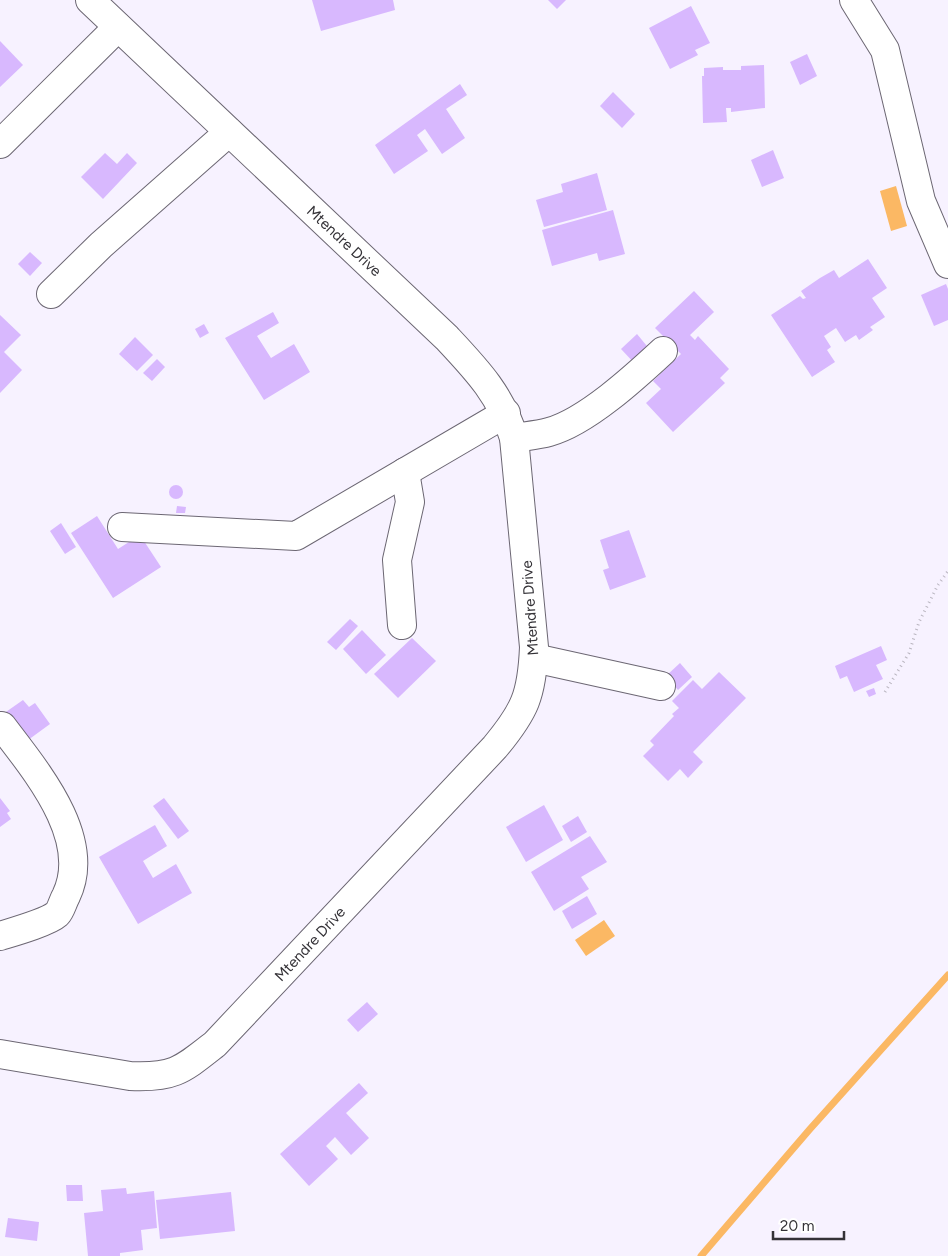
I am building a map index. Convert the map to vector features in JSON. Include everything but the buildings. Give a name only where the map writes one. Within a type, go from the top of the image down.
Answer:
[{"type":"street","name":"Mtendre Drive","points":[[0,1054],[130,1076],[151,1077],[186,1068],[215,1044],[495,747],[514,725],[526,704],[533,676],[534,658],[510,425],[491,388],[447,338],[90,0]]},
{"type":"street","points":[[854,0],[885,50],[921,201],[948,264]]},
{"type":"street","points":[[0,144],[118,26]]},
{"type":"street","points":[[51,294],[101,244],[229,132]]},
{"type":"street","points":[[122,527],[296,536],[405,472],[510,425],[550,432],[589,412],[633,379],[663,351]]},
{"type":"street","points":[[402,625],[396,560],[410,502],[405,472]]},
{"type":"street","points":[[534,658],[660,686]]},
{"type":"street","points":[[0,936],[57,914],[72,883],[72,846],[50,792],[2,726]]},
{"type":"path","points":[[885,692],[909,653],[919,622],[948,571]]},
{"type":"shaded area","points":[[896,186],[907,226],[891,231],[880,191]]},
{"type":"shaded area","points":[[604,920],[615,936],[586,956],[575,940]]},
{"type":"waterway","points":[[701,1256],[810,1129],[948,975]]}]
